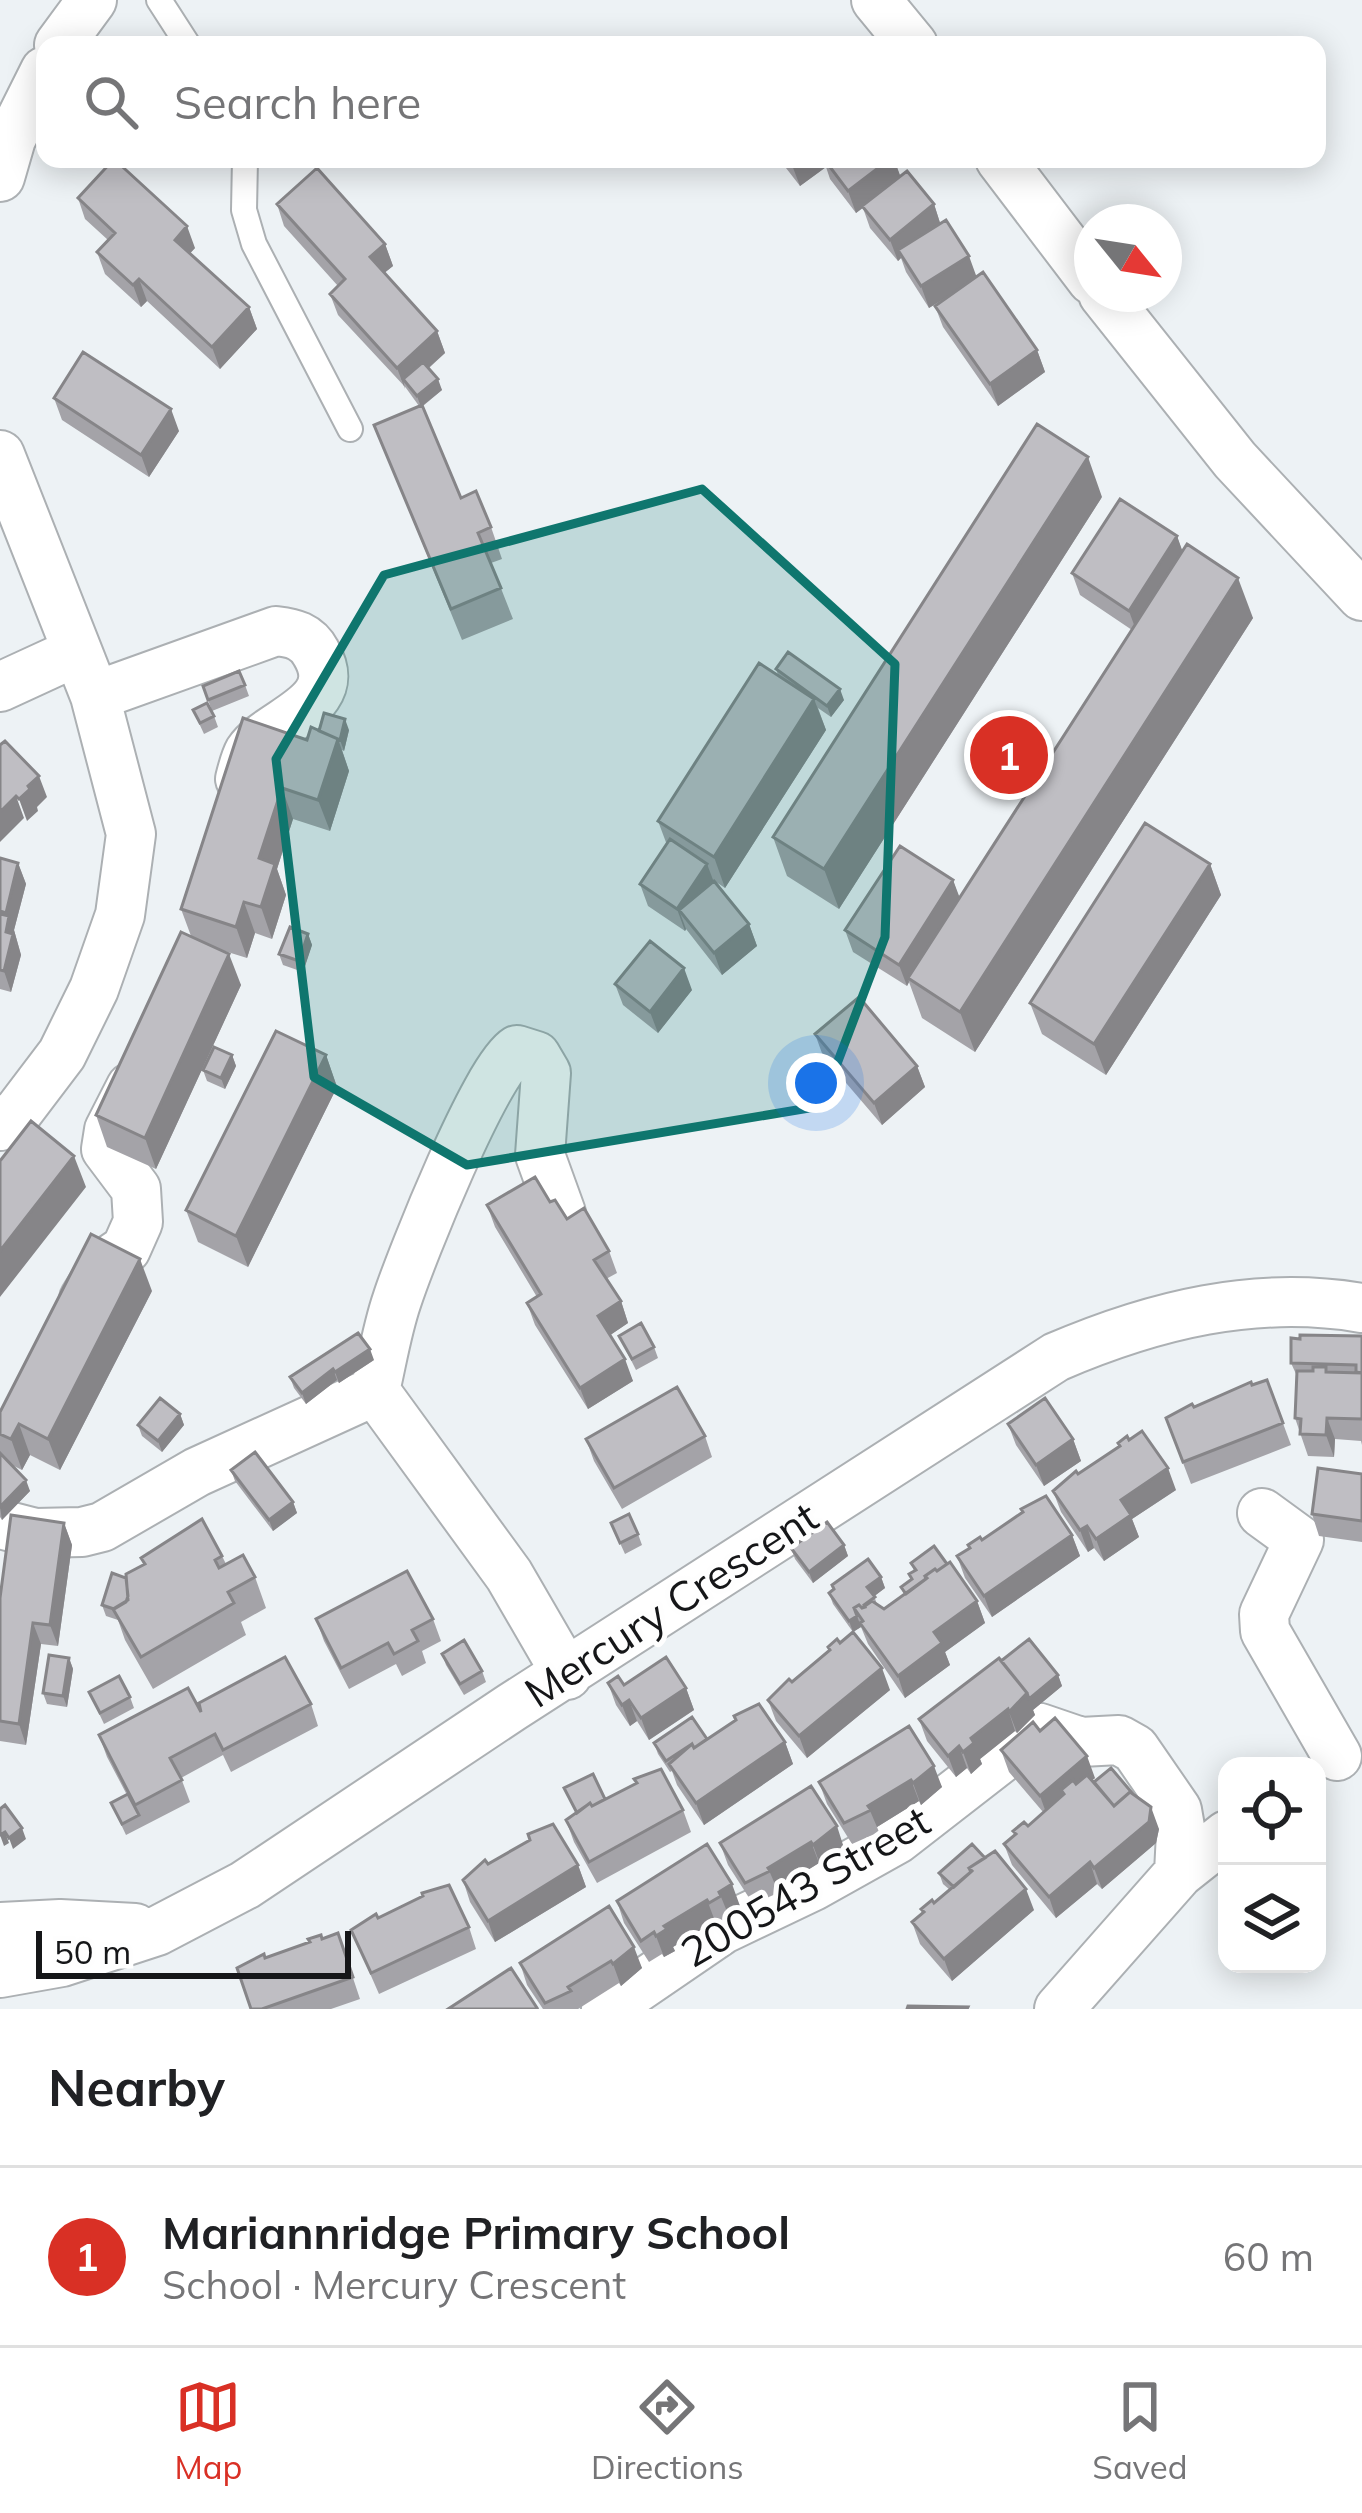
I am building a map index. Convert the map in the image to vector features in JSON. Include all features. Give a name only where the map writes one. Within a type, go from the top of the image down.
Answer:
[{"type":"street","points":[[66,36],[92,0]]},
{"type":"street","points":[[876,0],[906,36]]},
{"type":"street","points":[[0,177],[11,140],[36,89]]},
{"type":"street","points":[[1007,168],[1074,256]]},
{"type":"street","points":[[1117,312],[1235,460],[1362,596]]},
{"type":"street","points":[[0,455],[86,674],[131,835],[120,915],[94,988],[62,1054],[17,1112],[0,1126]]},
{"type":"street","points":[[0,687],[86,674],[276,632],[292,632],[305,639],[317,653],[323,672],[320,688],[300,714],[250,749],[230,813]]},
{"type":"street","points":[[63,1338],[94,1278],[106,1262],[126,1249],[139,1222],[136,1189],[106,1149],[106,1139],[152,1040]]},
{"type":"street","points":[[562,1213],[540,1155],[546,1073],[536,1056],[517,1050],[498,1070],[432,1210],[395,1304],[375,1390],[509,1575],[567,1675]]},
{"type":"street","name":"Mercury Crescent","points":[[0,1973],[62,1963],[157,1931],[244,1885],[1056,1358],[1143,1322],[1226,1305],[1284,1300],[1362,1308]]},
{"type":"street","points":[[0,1524],[35,1533],[103,1527],[197,1472],[375,1390]]},
{"type":"street","points":[[1262,1513],[1298,1540],[1264,1614],[1264,1630],[1339,1756]]},
{"type":"street","name":"200543 Street","points":[[606,2009],[723,1929],[897,1839],[1040,1728],[1081,1742],[1118,1740],[1136,1750],[1177,1810],[1179,1873]]},
{"type":"street","points":[[1059,2009],[1179,1873],[1218,1842]]},
{"type":"street","points":[[0,1927],[103,1924],[157,1931]]},
{"type":"lane","points":[[159,0],[182,36]]},
{"type":"lane","points":[[245,168],[244,210],[254,244],[350,429]]},
{"type":"highlighted area","points":[[702,489],[895,664],[885,937],[821,1106],[467,1165],[314,1077],[276,759],[384,575]]},
{"type":"building","points":[[106,168],[124,168],[187,226],[175,240],[249,307],[212,347],[139,279],[133,285],[97,252],[115,233],[78,198]]},
{"type":"building","points":[[317,168],[385,244],[370,257],[437,331],[397,368],[330,294],[345,279],[277,204]]},
{"type":"building","points":[[831,168],[878,168],[848,191]]},
{"type":"building","points":[[907,171],[934,204],[890,240],[862,206]]},
{"type":"building","points":[[946,220],[969,256],[921,286],[898,250]]},
{"type":"building","points":[[983,272],[1037,350],[990,384],[935,306]]},
{"type":"building","points":[[83,352],[171,409],[141,455],[54,398]]},
{"type":"building","points":[[423,362],[438,379],[417,396],[403,379]]},
{"type":"building","points":[[422,405],[461,498],[476,491],[491,527],[478,533],[501,588],[451,609],[374,425]]},
{"type":"building","points":[[1037,424],[1088,457],[824,869],[773,837]]},
{"type":"building","points":[[1120,499],[1177,536],[1129,611],[1072,573]]},
{"type":"building","points":[[1187,544],[1238,578],[960,1012],[908,978]]},
{"type":"building","points":[[788,652],[840,689],[827,706],[776,669]]},
{"type":"building","points":[[759,663],[814,699],[714,857],[658,821]]},
{"type":"building","points":[[239,671],[245,685],[208,700],[203,686]]},
{"type":"building","points":[[207,703],[214,716],[200,723],[193,710]]},
{"type":"building","points":[[324,713],[345,719],[340,740],[319,731]]},
{"type":"building","points":[[243,718],[307,740],[311,727],[338,739],[318,800],[282,788],[259,858],[275,864],[261,907],[244,902],[236,927],[181,909]]},
{"type":"building","points":[[5,741],[39,776],[0,812],[0,745]]},
{"type":"building","points":[[1145,823],[1210,864],[1094,1044],[1030,1003]]},
{"type":"building","points":[[670,839],[707,864],[677,909],[640,884]]},
{"type":"building","points":[[900,846],[953,880],[899,965],[845,930]]},
{"type":"building","points":[[0,858],[18,863],[6,913],[0,911]]},
{"type":"building","points":[[714,881],[749,924],[714,953],[679,910]]},
{"type":"building","points":[[0,914],[9,916],[6,932],[13,934],[4,971],[0,970]]},
{"type":"building","points":[[290,927],[308,934],[299,961],[279,954]]},
{"type":"building","points":[[181,932],[229,954],[145,1138],[96,1115]]},
{"type":"building","points":[[650,941],[684,968],[650,1012],[615,984]]},
{"type":"building","points":[[859,997],[917,1066],[874,1103],[815,1034]]},
{"type":"building","points":[[276,1031],[326,1055],[236,1236],[186,1210]]},
{"type":"building","points":[[214,1047],[232,1055],[221,1078],[203,1070]]},
{"type":"building","points":[[31,1121],[74,1156],[0,1251],[0,1161]]},
{"type":"building","points":[[535,1177],[567,1219],[584,1208],[609,1251],[594,1260],[621,1301],[598,1316],[625,1359],[580,1388],[527,1303],[541,1294],[487,1205]]},
{"type":"building","points":[[91,1234],[140,1259],[48,1439],[19,1424],[11,1439],[0,1434],[0,1412]]},
{"type":"building","points":[[641,1323],[654,1347],[632,1359],[619,1336]]},
{"type":"building","points":[[358,1333],[370,1349],[302,1393],[290,1377]]},
{"type":"building","points":[[1300,1335],[1362,1336],[1362,1373],[1356,1372],[1356,1365],[1291,1363],[1291,1338],[1300,1339]]},
{"type":"building","points":[[1313,1367],[1362,1373],[1362,1419],[1327,1418],[1326,1435],[1300,1434],[1301,1419],[1295,1418],[1297,1371],[1313,1371]]},
{"type":"building","points":[[1267,1380],[1283,1423],[1183,1462],[1166,1418],[1192,1404]]},
{"type":"building","points":[[677,1387],[705,1436],[614,1488],[586,1439]]},
{"type":"building","points":[[160,1398],[180,1414],[158,1441],[138,1425]]},
{"type":"building","points":[[1045,1398],[1073,1439],[1036,1465],[1008,1424]]},
{"type":"building","points":[[1142,1431],[1168,1468],[1121,1500],[1131,1515],[1096,1539],[1087,1526],[1080,1530],[1053,1491],[1076,1471],[1120,1446],[1127,1436],[1129,1440]]},
{"type":"building","points":[[255,1452],[293,1502],[269,1520],[231,1470]]},
{"type":"building","points":[[0,1453],[26,1480],[0,1507]]},
{"type":"building","points":[[1318,1468],[1362,1474],[1362,1521],[1312,1514]]},
{"type":"building","points":[[1046,1496],[1072,1535],[984,1596],[957,1556]]},
{"type":"building","points":[[629,1514],[638,1534],[620,1543],[611,1523]]},
{"type":"building","points":[[11,1515],[64,1523],[50,1625],[33,1623],[19,1724],[0,1721],[0,1598]]},
{"type":"building","points":[[202,1519],[222,1556],[215,1560],[219,1568],[243,1555],[255,1577],[228,1592],[234,1603],[141,1657],[113,1609],[128,1600],[126,1574],[145,1564],[141,1558]]},
{"type":"building","points":[[827,1522],[844,1545],[809,1572],[791,1548]]},
{"type":"building","points":[[934,1546],[947,1564],[906,1594],[901,1587],[916,1570],[911,1563]]},
{"type":"building","points":[[868,1559],[881,1577],[867,1587],[875,1597],[865,1607],[854,1608],[857,1616],[849,1621],[829,1593],[832,1585]]},
{"type":"building","points":[[950,1562],[977,1601],[934,1632],[942,1643],[898,1676],[854,1608],[872,1601],[884,1609]]},
{"type":"building","points":[[407,1571],[433,1619],[412,1630],[418,1641],[394,1654],[388,1643],[341,1668],[316,1619]]},
{"type":"building","points":[[112,1573],[126,1578],[128,1596],[114,1609],[102,1605]]},
{"type":"building","points":[[853,1632],[882,1668],[799,1736],[768,1700],[830,1650],[837,1639],[840,1643]]},
{"type":"building","points":[[1029,1639],[1058,1675],[1029,1699],[1001,1661]]},
{"type":"building","points":[[464,1640],[482,1671],[460,1684],[442,1654]]},
{"type":"building","points":[[49,1655],[69,1658],[63,1696],[43,1693]]},
{"type":"building","points":[[285,1657],[311,1704],[223,1750],[215,1734],[170,1758],[182,1780],[135,1805],[99,1735],[188,1688],[201,1712],[199,1703]]},
{"type":"building","points":[[666,1657],[686,1688],[641,1718],[629,1700],[622,1705],[608,1683],[618,1676],[624,1685]]},
{"type":"building","points":[[999,1658],[1027,1693],[971,1738],[974,1743],[963,1752],[959,1746],[948,1756],[919,1719]]},
{"type":"building","points":[[119,1676],[130,1697],[100,1713],[89,1692]]},
{"type":"building","points":[[759,1704],[785,1742],[696,1803],[669,1764],[692,1744],[694,1748],[736,1720],[734,1716]]},
{"type":"building","points":[[692,1717],[707,1739],[666,1761],[654,1743]]},
{"type":"building","points":[[1055,1718],[1087,1756],[1040,1796],[1001,1750],[1033,1722],[1040,1731]]},
{"type":"building","points":[[909,1726],[934,1766],[844,1823],[819,1782]]},
{"type":"building","points":[[1111,1768],[1133,1794],[1114,1806],[1094,1782]]},
{"type":"building","points":[[661,1769],[683,1810],[589,1862],[566,1820],[590,1803],[637,1783],[634,1779]]},
{"type":"building","points":[[593,1774],[605,1799],[577,1813],[564,1788]]},
{"type":"building","points":[[1087,1775],[1114,1806],[1130,1792],[1151,1807],[1149,1822],[1094,1868],[1090,1862],[1049,1897],[1004,1844],[1016,1834],[1013,1831],[1024,1822],[1028,1826],[1064,1794],[1061,1790],[1073,1780],[1076,1784]]},
{"type":"building","points":[[811,1786],[837,1826],[745,1883],[720,1843]]},
{"type":"building","points":[[128,1794],[139,1815],[122,1824],[111,1803]]},
{"type":"building","points":[[5,1805],[22,1828],[9,1838],[5,1832],[0,1835],[0,1809]]},
{"type":"building","points":[[553,1824],[578,1865],[488,1921],[463,1880],[485,1860],[488,1864],[530,1840],[528,1834]]},
{"type":"building","points":[[707,1844],[732,1884],[719,1892],[721,1896],[641,1941],[617,1901]]},
{"type":"building","points":[[972,1844],[985,1858],[969,1868],[971,1872],[954,1887],[939,1873]]},
{"type":"building","points":[[995,1851],[1026,1889],[944,1959],[912,1922],[924,1912],[921,1909]]},
{"type":"building","points":[[449,1885],[469,1927],[371,1973],[351,1930],[376,1914],[378,1918],[422,1893]]},
{"type":"building","points":[[609,1906],[634,1947],[613,1964],[568,1987],[571,1991],[545,2003],[520,1963]]},
{"type":"building","points":[[338,1933],[353,1977],[251,2009],[237,1968],[264,1954],[265,1958],[310,1942],[308,1939]]},
{"type":"building","points":[[511,1968],[537,2008],[448,2009]]},
{"type":"building","points":[[908,2006],[968,2007],[907,2009]]},
{"type":"place","name":"Mariannridge Primary School","points":[[1009,755]]}]
